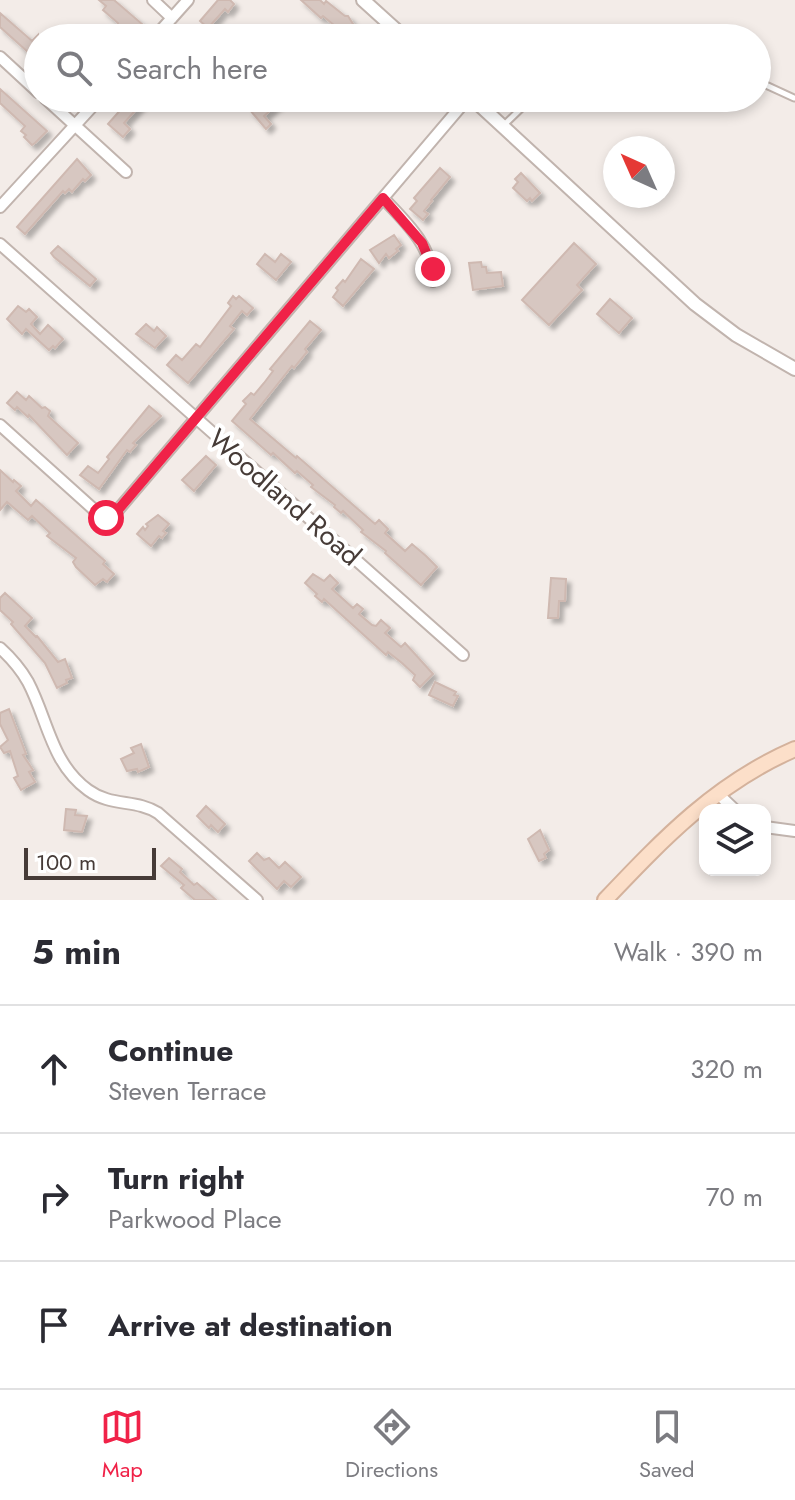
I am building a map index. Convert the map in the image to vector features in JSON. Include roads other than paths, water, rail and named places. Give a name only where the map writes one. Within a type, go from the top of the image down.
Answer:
[{"type":"main road","points":[[605,900],[664,838],[717,793],[754,769],[795,749]]},
{"type":"street","points":[[153,0],[172,18]]},
{"type":"street","points":[[167,24],[188,0]]},
{"type":"street","points":[[363,0],[390,24]]},
{"type":"street","points":[[0,57],[24,79]]},
{"type":"street","points":[[61,112],[126,172]]},
{"type":"street","points":[[0,207],[87,112]]},
{"type":"street","points":[[0,425],[106,518],[112,517],[458,112]]},
{"type":"street","points":[[485,112],[695,304],[736,335],[795,369]]},
{"type":"street","points":[[383,198],[422,243],[433,269],[433,281]]},
{"type":"street","name":"Woodland Road","points":[[0,244],[463,655]]},
{"type":"street","points":[[0,648],[15,662],[26,679],[52,745],[71,776],[108,801],[144,806],[158,813],[257,900]]},
{"type":"street","points":[[717,793],[729,804]]},
{"type":"street","points":[[771,828],[795,831]]},
{"type":"lane","points":[[771,87],[794,98]]},
{"type":"lane","points":[[502,127],[518,112]]}]
